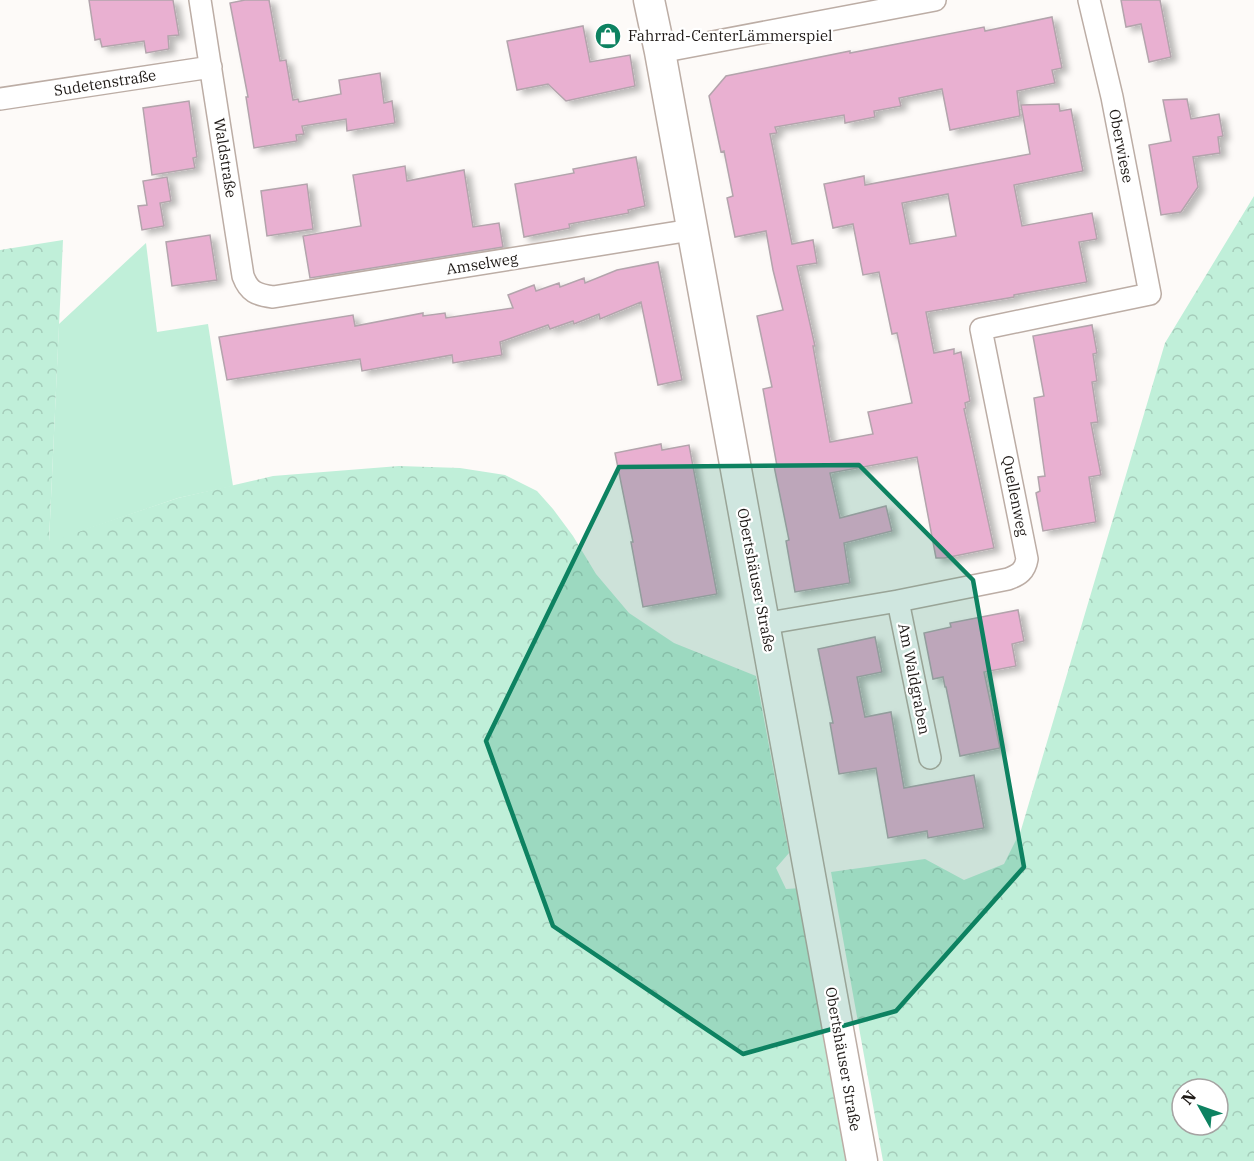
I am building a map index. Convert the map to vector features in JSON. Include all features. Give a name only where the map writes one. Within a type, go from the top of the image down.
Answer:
[{"type":"main road","name":"Obertshäuser Straße","points":[[649,0],[862,1161]]},
{"type":"street","name":"Waldstraße","points":[[200,0],[243,276],[252,291],[261,296],[273,297]]},
{"type":"street","points":[[660,52],[935,0]]},
{"type":"street","name":"Oberwiese","points":[[1089,0],[1112,97],[1150,294]]},
{"type":"street","name":"Sudetenstraße","points":[[0,99],[211,67]]},
{"type":"street","name":"Amselweg","points":[[273,297],[691,230]]},
{"type":"street","name":"Quellenweg","points":[[763,624],[1008,579],[1022,572],[1027,559],[981,329],[1150,294]]},
{"type":"street","name":"Am Waldgraben","points":[[898,601],[930,758]]},
{"type":"highlighted area","points":[[859,465],[973,580],[1024,867],[896,1011],[743,1054],[553,926],[486,741],[619,467]]},
{"type":"green space","points":[[1254,196],[1254,1161],[883,1161],[831,872],[925,859],[964,880],[1004,864],[1021,830],[1165,343]]},
{"type":"green space","points":[[63,240],[49,541],[178,498],[273,476],[399,466],[460,468],[505,475],[537,491],[573,536],[596,574],[629,613],[674,643],[756,676],[789,853],[776,868],[786,889],[801,888],[849,1161],[0,1161],[0,250]]},
{"type":"green space","points":[[146,243],[157,332],[208,324],[233,486],[178,498],[49,542],[59,324]]},
{"type":"building","points":[[89,0],[173,0],[179,35],[168,36],[169,49],[146,53],[144,41],[102,47],[100,39],[95,40]]},
{"type":"building","points":[[245,0],[269,0],[280,61],[286,60],[293,100],[298,99],[299,102],[341,94],[339,80],[380,73],[384,103],[392,101],[395,123],[347,131],[346,119],[302,126],[304,134],[296,135],[297,141],[254,148],[246,97],[248,97],[230,3]]},
{"type":"building","points":[[1121,0],[1160,0],[1171,57],[1149,62],[1141,24],[1126,27]]},
{"type":"building","points":[[1052,17],[1062,68],[1052,70],[1055,83],[1017,91],[1020,116],[950,130],[942,89],[899,98],[901,106],[874,111],[875,117],[845,123],[844,115],[775,127],[777,133],[770,134],[792,244],[813,240],[817,263],[797,266],[815,346],[813,346],[830,442],[873,434],[868,412],[912,403],[897,333],[892,334],[879,272],[863,275],[853,224],[833,228],[824,184],[864,176],[865,185],[1030,154],[1021,105],[1059,104],[1060,111],[1071,109],[1083,171],[1014,185],[1022,226],[1092,213],[1097,239],[1079,242],[1087,282],[926,312],[934,353],[954,349],[954,354],[961,352],[970,401],[965,403],[966,408],[964,409],[994,548],[936,558],[917,457],[830,473],[840,518],[886,506],[892,531],[844,543],[850,583],[795,592],[786,541],[789,540],[774,466],[777,466],[763,389],[772,387],[757,316],[783,310],[766,231],[735,237],[727,198],[733,196],[709,96],[726,76],[984,27],[985,31]],"holes":[[[948,194],[956,236],[910,244],[902,203]]]},
{"type":"building","points":[[583,26],[590,62],[630,55],[635,86],[566,101],[548,84],[517,90],[507,41]]},
{"type":"building","points":[[1187,99],[1191,119],[1219,114],[1223,136],[1218,137],[1220,153],[1193,157],[1198,187],[1181,212],[1161,215],[1149,145],[1171,141],[1163,100]]},
{"type":"building","points":[[189,101],[197,157],[193,158],[195,168],[152,175],[143,108]]},
{"type":"building","points":[[636,157],[645,206],[628,210],[629,213],[569,224],[570,228],[524,237],[515,184],[574,173],[573,169]]},
{"type":"building","points":[[405,166],[407,181],[464,170],[473,227],[499,223],[503,247],[310,278],[303,236],[361,226],[353,175]]},
{"type":"building","points":[[167,177],[171,201],[160,203],[164,226],[142,230],[138,206],[147,205],[143,181]]},
{"type":"building","points":[[307,184],[313,229],[267,236],[261,191]]},
{"type":"building","points":[[210,235],[217,280],[172,286],[166,242]]},
{"type":"building","points":[[658,262],[682,380],[658,385],[641,302],[600,319],[599,314],[574,324],[573,321],[550,329],[548,325],[500,342],[502,355],[453,363],[452,355],[362,371],[360,359],[227,380],[219,337],[353,315],[355,326],[423,313],[423,316],[445,313],[446,318],[513,308],[508,295],[534,285],[536,291],[559,283],[560,287],[584,278],[585,283],[617,270]]},
{"type":"building","points":[[1092,325],[1097,353],[1093,354],[1097,381],[1092,382],[1098,422],[1091,423],[1101,475],[1089,477],[1096,522],[1043,531],[1036,493],[1040,491],[1038,477],[1045,476],[1034,398],[1044,396],[1033,336]]},
{"type":"building","points":[[661,444],[662,450],[689,445],[717,594],[643,607],[615,453]]},
{"type":"building","points":[[1018,610],[1024,641],[1012,644],[1016,666],[984,672],[1000,748],[960,756],[946,687],[943,677],[933,679],[924,633],[951,627],[950,623]]},
{"type":"building","points":[[875,637],[882,672],[857,677],[865,717],[891,712],[904,788],[974,775],[984,828],[928,838],[927,831],[888,838],[876,768],[839,774],[830,723],[833,723],[818,649]]},
{"type":"place","name":"Fahrrad-CenterLämmerspiel","points":[[608,36]]}]
